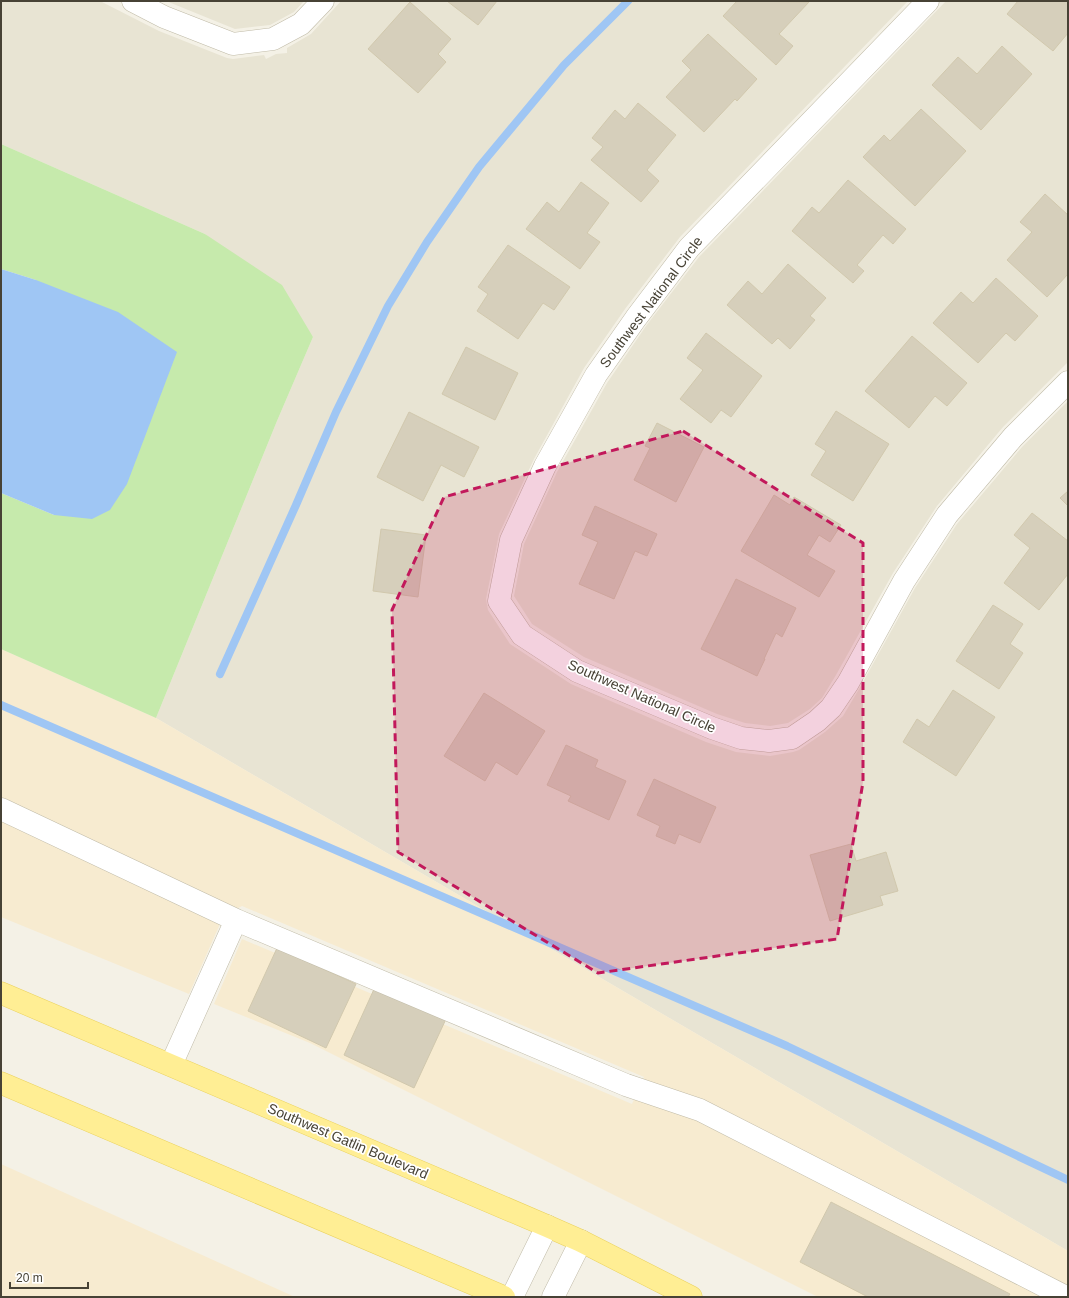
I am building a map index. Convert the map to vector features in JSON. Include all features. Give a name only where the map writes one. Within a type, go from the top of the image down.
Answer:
[{"type":"main road","name":"Southwest Gatlin Boulevard","points":[[1,993],[547,1226],[691,1297]]},
{"type":"main road","points":[[1,1083],[504,1297]]},
{"type":"street","points":[[133,1],[164,17],[232,44],[273,39],[301,24],[323,1]]},
{"type":"street","name":"Southwest National Circle","points":[[928,1],[690,248],[636,318],[596,375],[545,466],[511,540],[499,601],[522,635],[577,671],[712,728],[741,738],[769,741],[792,738],[817,721],[831,708],[848,683],[904,580],[947,515],[1013,437],[1068,382]]},
{"type":"street","points":[[1,809],[236,920],[626,1085],[700,1110],[1066,1297]]},
{"type":"street","points":[[171,1065],[236,920]]},
{"type":"street","points":[[512,1297],[547,1226]]},
{"type":"street","points":[[553,1297],[580,1241]]},
{"type":"highlighted area","points":[[683,431],[863,543],[863,782],[837,939],[598,973],[398,852],[392,610],[444,497]]},
{"type":"shaded area","points":[[1,1],[100,1],[159,31],[227,58],[233,59],[264,55],[266,59],[276,54],[287,53],[287,48],[311,34],[341,1],[908,1],[680,237],[625,309],[584,368],[534,459],[499,534],[486,599],[488,610],[510,644],[571,684],[706,742],[736,752],[770,756],[799,750],[825,732],[843,716],[915,588],[957,524],[1022,447],[1068,401],[1068,1251],[156,718],[277,421],[313,337],[205,234],[1,144]]},
{"type":"shaded area","points":[[166,1],[304,1],[294,12],[270,25],[235,29]]},
{"type":"shaded area","points":[[946,1],[1068,1],[1068,362],[1003,427],[937,506],[893,573],[822,698],[810,709],[788,723],[770,726],[745,723],[717,714],[584,657],[532,624],[514,596],[524,544],[557,472],[607,383],[646,326],[699,257]]},
{"type":"shaded area","points":[[1,649],[156,718],[1068,1251],[1068,1297],[818,1297],[310,1043],[214,1004],[242,939],[632,1104],[644,1077],[242,906],[224,915],[189,994],[1,917]]},
{"type":"shaded area","points":[[1,1164],[295,1297],[1,1297]]},
{"type":"green space","points":[[1,144],[205,234],[282,285],[313,337],[277,421],[156,718],[1,649],[1,493],[54,515],[36,280],[1,269]]},
{"type":"water","points":[[1,269],[36,280],[118,312],[177,352],[127,484],[110,510],[92,519],[54,515],[1,493]]},
{"type":"building","points":[[447,1],[497,1],[478,25]]},
{"type":"building","points":[[737,1],[809,2],[779,34],[793,46],[776,65],[723,16]]},
{"type":"building","points":[[1018,1],[1068,1],[1068,33],[1053,51],[1007,14]]},
{"type":"building","points":[[410,2],[451,39],[438,54],[446,62],[418,93],[368,49]]},
{"type":"building","points":[[708,34],[757,79],[737,101],[735,99],[704,132],[666,97],[691,70],[682,61]]},
{"type":"building","points":[[1002,46],[1032,74],[981,130],[932,85],[958,57],[977,74]]},
{"type":"building","points":[[638,103],[676,135],[647,170],[659,181],[641,202],[591,160],[603,147],[592,138],[615,110],[625,119]]},
{"type":"building","points":[[921,109],[966,151],[915,206],[863,157],[884,135],[890,141]]},
{"type":"building","points":[[848,180],[906,229],[893,244],[883,235],[857,265],[864,271],[853,283],[792,231],[812,207],[819,213]]},
{"type":"building","points":[[581,182],[609,203],[587,233],[600,242],[580,269],[526,229],[547,202],[559,212]]},
{"type":"building","points":[[1045,194],[1068,215],[1068,274],[1047,297],[1007,260],[1032,232],[1020,222]]},
{"type":"building","points":[[508,245],[570,287],[554,310],[543,303],[518,339],[477,311],[488,294],[478,287]]},
{"type":"building","points":[[788,264],[826,298],[810,316],[815,320],[790,349],[778,338],[772,344],[727,305],[748,281],[762,294]]},
{"type":"building","points":[[996,278],[1038,316],[1015,341],[1006,333],[978,363],[933,323],[961,292],[973,303]]},
{"type":"building","points":[[706,333],[762,376],[731,417],[721,410],[711,423],[680,399],[703,370],[687,358]]},
{"type":"building","points":[[912,336],[967,383],[947,406],[935,396],[909,428],[865,391]]},
{"type":"building","points":[[466,347],[518,373],[495,420],[442,394]]},
{"type":"building","points":[[836,411],[889,444],[853,501],[811,475],[826,451],[815,444]]},
{"type":"building","points":[[409,412],[479,447],[464,477],[441,465],[423,501],[377,477]]},
{"type":"building","points":[[657,423],[704,447],[676,502],[634,480],[650,448],[645,446]]},
{"type":"building","points":[[1068,491],[1068,506],[1060,498]]},
{"type":"building","points":[[774,495],[790,505],[794,497],[841,525],[830,542],[819,535],[807,555],[835,571],[819,597],[741,551]]},
{"type":"building","points":[[595,506],[657,534],[647,556],[635,551],[614,599],[579,584],[598,542],[582,535]]},
{"type":"building","points":[[1032,513],[1068,541],[1068,574],[1039,610],[1004,583],[1030,548],[1014,535]]},
{"type":"building","points":[[381,529],[426,535],[418,597],[373,591]]},
{"type":"building","points":[[736,579],[796,608],[782,637],[776,633],[757,676],[701,649]]},
{"type":"building","points":[[993,605],[1023,624],[1010,644],[1023,653],[999,689],[956,661]]},
{"type":"building","points":[[953,690],[995,717],[956,776],[903,742],[917,719],[929,727]]},
{"type":"building","points":[[484,693],[545,731],[517,775],[496,762],[485,781],[444,756]]},
{"type":"building","points":[[566,745],[598,760],[595,767],[626,781],[609,820],[568,801],[571,796],[547,785]]},
{"type":"building","points":[[654,779],[716,807],[700,843],[679,834],[675,844],[656,836],[660,826],[637,815]]},
{"type":"building","points":[[851,844],[856,861],[886,852],[898,891],[880,896],[883,905],[830,921],[810,855]]},
{"type":"building","points":[[277,948],[356,984],[326,1048],[248,1011]]},
{"type":"building","points":[[375,987],[446,1019],[414,1088],[344,1055]]},
{"type":"building","points":[[831,1202],[1010,1294],[1008,1297],[868,1297],[800,1262]]},
{"type":"waterway","points":[[220,674],[336,412],[388,306],[427,242],[479,167],[564,65],[628,1]]},
{"type":"waterway","points":[[1,705],[787,1046],[1068,1180]]}]
